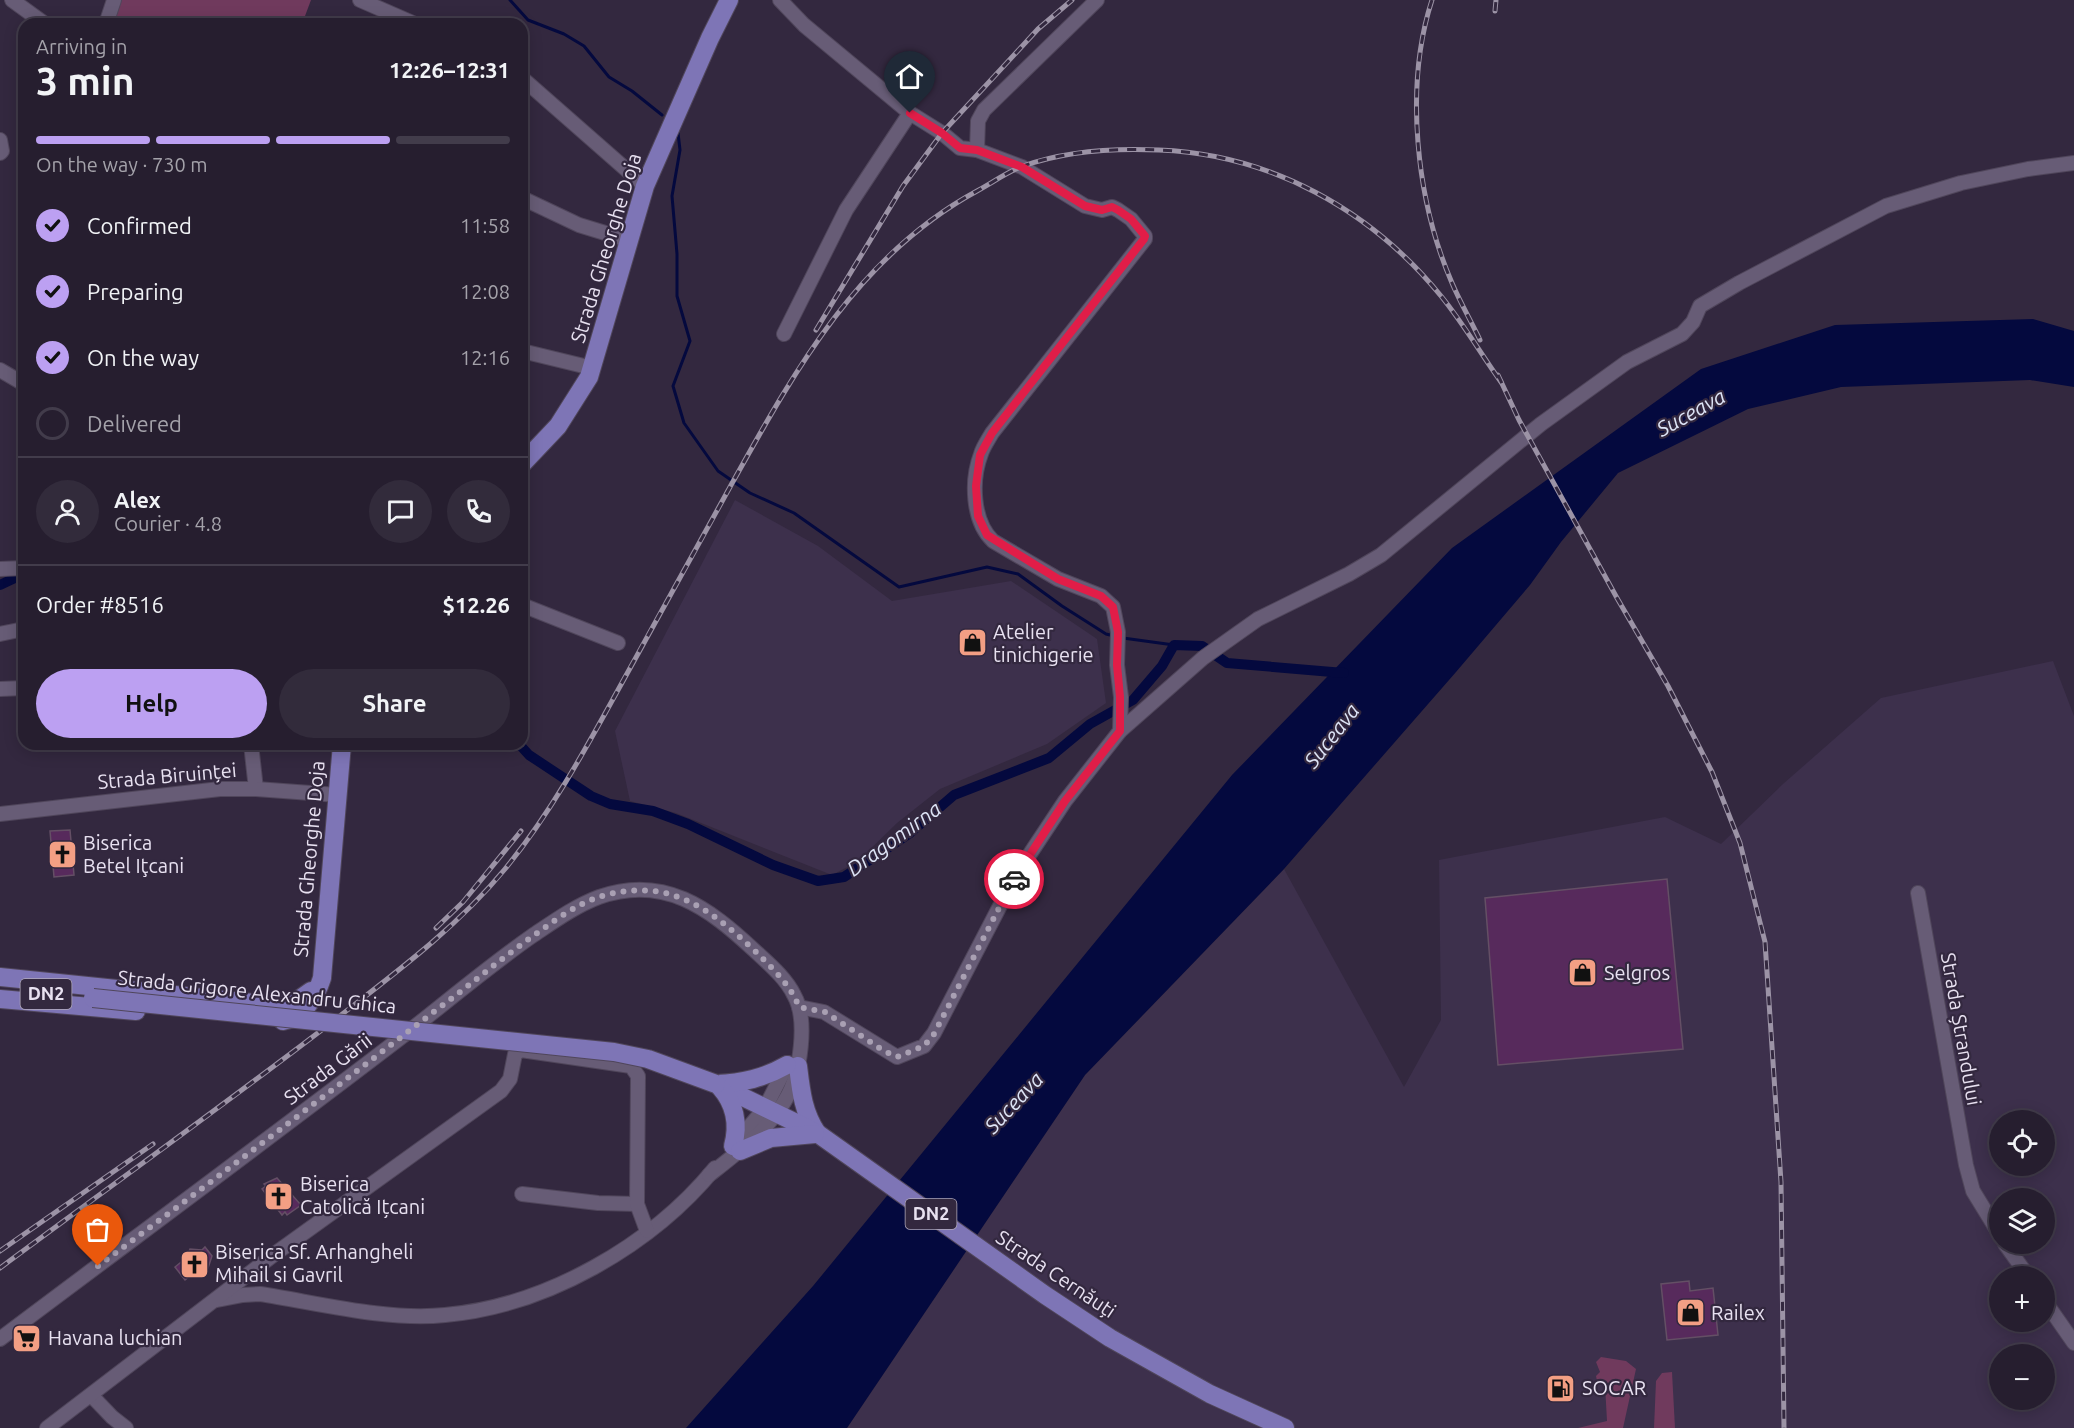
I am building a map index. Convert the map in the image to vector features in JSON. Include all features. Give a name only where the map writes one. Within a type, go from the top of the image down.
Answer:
[{"type":"main road","name":"Strada Gheorghe Doja","points":[[528,453],[558,426],[572,407],[592,368],[645,186],[729,0]]},
{"type":"main road","name":"Strada Gheorghe Doja","points":[[322,978],[342,750]]},
{"type":"main road","points":[[0,977],[273,1005],[285,1005],[302,999],[317,986],[322,978]]},
{"type":"main road","points":[[0,999],[284,1021],[297,1015],[308,1005],[318,990],[322,978]]},
{"type":"main road","name":"Strada Grigore Alexandru Ghica","points":[[0,990],[409,1029],[614,1052],[648,1059],[716,1084],[817,1133]]},
{"type":"main road","points":[[793,1065],[806,1112],[817,1133],[771,1138],[737,1148],[735,1118],[726,1095],[716,1084],[750,1082],[793,1065]]},
{"type":"main road","name":"Strada Cernăuți","points":[[817,1133],[1045,1295],[1110,1338],[1210,1394],[1285,1428]]},
{"type":"street","points":[[12,0],[37,18]]},
{"type":"street","points":[[108,18],[114,0]]},
{"type":"street","points":[[360,0],[401,18]]},
{"type":"street","points":[[780,0],[804,25],[910,113],[942,133],[960,148],[977,150],[1022,167],[1085,206],[1102,210],[1112,207],[1125,214],[1145,236],[992,433],[980,455],[976,486],[978,516],[987,535],[1058,579],[1101,596],[1113,607],[1118,637],[1120,731]]},
{"type":"street","points":[[977,150],[978,121],[984,110],[1097,0]]},
{"type":"street","points":[[528,83],[645,186]]},
{"type":"street","points":[[784,334],[846,210],[910,113]]},
{"type":"street","points":[[0,140],[2,151],[0,153]]},
{"type":"street","points":[[799,1007],[825,1012],[884,1051],[897,1057],[924,1046],[947,1011],[971,958],[1016,875],[1065,801],[1120,731],[1203,658],[1258,619],[1349,574],[1381,555],[1541,424],[1627,362],[1682,334],[1693,322],[1700,306],[1739,283],[1886,206],[1971,181],[2028,169],[2074,164]]},
{"type":"street","points":[[528,201],[579,225],[628,240]]},
{"type":"street","points":[[528,352],[592,368]]},
{"type":"street","points":[[0,370],[18,380]]},
{"type":"street","points":[[0,569],[18,568]]},
{"type":"street","points":[[528,607],[618,643]]},
{"type":"street","points":[[0,634],[18,630]]},
{"type":"street","points":[[0,689],[18,688]]},
{"type":"street","points":[[252,750],[256,789]]},
{"type":"street","name":"Strada Biruinței","points":[[0,814],[220,789],[256,789],[338,795]]},
{"type":"street","name":"Strada Gării","points":[[0,1339],[305,1111],[511,951],[553,922],[601,896],[631,890],[654,890],[672,894],[699,905],[772,968],[794,993],[801,1018],[800,1042],[786,1096],[770,1111],[754,1140],[737,1148],[647,1231],[609,1259],[566,1282],[532,1295],[445,1315],[374,1312],[260,1294],[212,1301]]},
{"type":"street","name":"Strada Ștrandului","points":[[1918,892],[1966,1165],[1973,1191],[1989,1217]]},
{"type":"street","points":[[47,1428],[212,1301],[501,1091],[510,1078],[514,1054],[521,1050],[631,1066],[635,1069],[638,1076],[637,1204],[647,1231]]},
{"type":"street","points":[[522,1194],[598,1203],[637,1204]]},
{"type":"street","points":[[2055,1316],[2074,1343]]},
{"type":"street","points":[[92,1395],[112,1417],[126,1428]]},
{"type":"shaded area","points":[[121,0],[311,0],[304,18],[116,18]]},
{"type":"shaded area","points":[[735,500],[818,546],[892,601],[1011,581],[1097,639],[1106,703],[1047,744],[940,789],[897,823],[857,862],[832,875],[676,813],[630,801],[615,731]]},
{"type":"shaded area","points":[[2053,661],[2074,716],[2074,1428],[847,1428],[1085,1075],[1284,869],[1404,1087],[1441,1020],[1439,860],[1665,817],[1721,844],[1783,784],[1881,698]]},
{"type":"shaded area","points":[[1601,1357],[1626,1361],[1636,1369],[1623,1428],[1578,1428],[1607,1421],[1605,1385],[1597,1381],[1596,1376],[1600,1372],[1596,1362]]},
{"type":"shaded area","points":[[1672,1372],[1675,1428],[1654,1428],[1656,1381],[1662,1373]]},
{"type":"water","name":"Suceava","points":[[2033,319],[2074,331],[2074,387],[2030,380],[1841,387],[1748,409],[1618,473],[1561,542],[1530,585],[1284,869],[1085,1075],[847,1428],[686,1428],[813,1286],[1232,775],[1452,548],[1701,369],[1835,325]]},
{"type":"building","name":"Biserica Betel Iţcani","points":[[70,830],[74,875],[54,877],[50,831]]},
{"type":"building","name":"Selgros","points":[[1667,879],[1683,1049],[1498,1065],[1485,898]]},
{"type":"building","name":"Biserica Catolică Ițcani","points":[[277,1178],[301,1205],[287,1215],[285,1212],[282,1215],[262,1189],[266,1186],[264,1184]]},
{"type":"building","name":"Biserica Sf. Arhangheli Mihail si Gavril","points":[[205,1247],[212,1256],[208,1268],[201,1273],[195,1272],[185,1280],[175,1267],[186,1258],[190,1249],[202,1250]]},
{"type":"building","name":"Railex","points":[[1689,1281],[1690,1291],[1713,1288],[1718,1335],[1667,1340],[1661,1284]]},
{"type":"waterway","points":[[510,0],[526,18]]},
{"type":"waterway","points":[[528,20],[564,34],[584,46],[609,77],[632,91],[662,115]]},
{"type":"waterway","points":[[678,133],[680,150],[672,196],[677,254],[677,296],[690,341],[673,386],[684,423],[718,471],[750,493],[794,513],[899,587],[987,567],[1018,574],[1062,606],[1106,634],[1114,636]]},
{"type":"waterway","name":"Dragomirna","points":[[0,585],[18,577]]},
{"type":"waterway","points":[[1123,638],[1174,645]]},
{"type":"waterway","name":"Dragomirna","points":[[524,750],[591,796],[610,804],[653,811],[688,824],[773,865],[818,881],[844,877],[910,833],[954,795],[1049,758],[1090,724],[1133,700],[1162,666],[1174,645],[1202,646],[1227,663],[1344,673]]},
{"type":"railway","points":[[816,330],[903,186],[942,133],[1038,29],[1072,0]]},
{"type":"railway","points":[[1432,0],[1423,33],[1418,69],[1418,143],[1422,180],[1440,251],[1455,290],[1480,340]]},
{"type":"railway","points":[[1495,11],[1496,0]]},
{"type":"railway","points":[[0,1268],[371,992],[464,914],[485,892],[537,827],[566,782],[754,444],[832,320],[897,248],[935,218],[977,191],[1023,166],[1056,157],[1108,150],[1159,150],[1200,154],[1240,162],[1279,175],[1315,192],[1350,213],[1383,237],[1441,296],[1501,382]]},
{"type":"railway","points":[[1498,375],[1519,420],[1668,686],[1712,772],[1740,843],[1765,942],[1781,1182],[1784,1428]]},
{"type":"railway","points":[[436,928],[463,902],[521,831]]},
{"type":"railway","points":[[0,1251],[153,1144]]},
{"type":"way so far","points":[[98,1266],[289,1123],[511,951],[553,922],[601,896],[631,890],[654,890],[672,894],[699,905],[710,912],[772,968],[794,993],[799,1007],[825,1012],[884,1051],[897,1057],[924,1046],[934,1034],[971,958],[1014,879]]},
{"type":"place","name":"Atelier tinichigerie","points":[[972,643]]},
{"type":"place","name":"Biserica Betel Iţcani","points":[[62,854]]},
{"type":"place","name":"Selgros","points":[[1583,973]]},
{"type":"place","name":"Biserica Catolică Ițcani","points":[[279,1196]]},
{"type":"place","name":"Biserica Sf. Arhangheli Mihail si Gavril","points":[[194,1264]]},
{"type":"place","name":"Railex","points":[[1690,1313]]},
{"type":"place","name":"Havana luchian","points":[[27,1338]]},
{"type":"place","name":"SOCAR","points":[[1561,1388]]},
{"type":"route","points":[[910,113],[942,133],[960,148],[977,150],[1022,167],[1085,206],[1102,210],[1112,207],[1118,210],[1131,219],[1145,236],[992,433],[980,455],[976,486],[978,516],[987,535],[993,541],[1058,579],[1101,596],[1113,607],[1118,621],[1120,731],[1065,801],[1014,879]]}]
